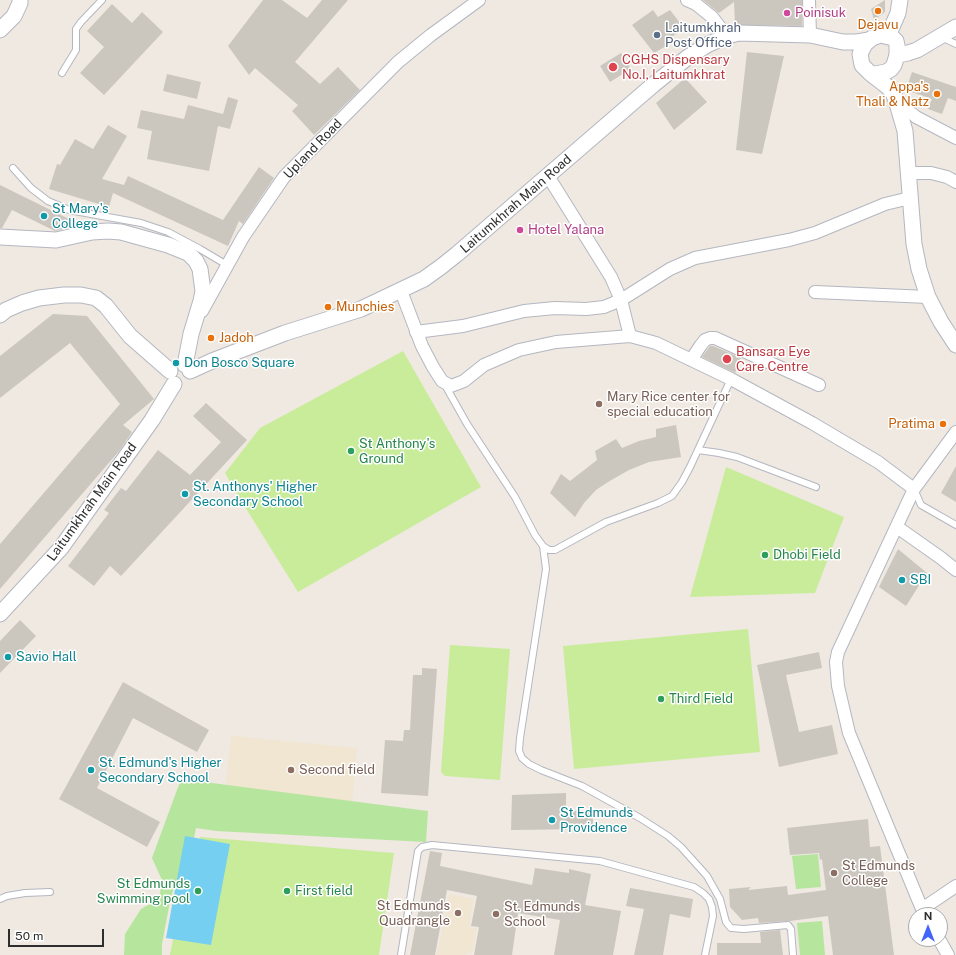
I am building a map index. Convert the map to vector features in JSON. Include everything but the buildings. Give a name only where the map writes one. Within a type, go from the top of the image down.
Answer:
[{"type":"street","name":"Upland Road","points":[[191,334],[243,237],[284,177],[398,62],[431,35],[479,0]]},
{"type":"street","points":[[687,0],[696,4],[712,18],[727,36]]},
{"type":"street","points":[[809,0],[810,35]]},
{"type":"street","points":[[888,36],[898,13],[900,0]]},
{"type":"street","points":[[0,30],[14,16],[22,1]]},
{"type":"street","points":[[869,40],[865,44],[860,54],[866,69],[875,74],[886,72],[895,60],[917,50],[956,27]]},
{"type":"street","name":"Laitumkhrah Main Road","points":[[0,614],[61,548],[152,420],[172,377],[174,365],[182,364],[187,368],[212,361],[285,333],[362,309],[424,279],[442,266],[653,85],[707,45],[727,36],[739,33],[810,35],[826,39]]},
{"type":"street","points":[[826,39],[857,42],[869,40],[881,35],[888,36],[896,41],[897,45],[892,80],[904,131],[914,244],[919,269],[928,298],[956,345]]},
{"type":"street","points":[[826,39],[852,55],[880,80],[916,117],[956,138]]},
{"type":"street","points":[[908,173],[931,173],[947,176],[956,182]]},
{"type":"street","points":[[548,176],[611,277],[621,300],[630,336]]},
{"type":"street","points":[[416,332],[463,326],[524,311],[555,308],[586,309],[604,307],[621,300],[670,269],[695,258],[789,240],[815,233],[885,204],[910,198]]},
{"type":"street","points":[[0,238],[56,240],[92,232],[121,232],[168,245],[188,253],[196,261],[200,269],[202,291],[201,301],[191,334],[187,368]]},
{"type":"street","points":[[401,291],[416,332],[432,367],[442,381],[451,386],[464,381],[484,365],[519,350],[556,342],[630,336],[656,343],[731,379],[832,434],[878,462],[914,489]]},
{"type":"street","points":[[815,292],[928,298]]},
{"type":"street","points":[[2,312],[22,303],[39,298],[64,295],[81,295],[96,298],[106,306],[130,336],[172,377]]},
{"type":"street","points":[[691,360],[705,340],[715,338],[819,385]]},
{"type":"street","points":[[921,907],[849,733],[838,686],[836,662],[838,652],[914,489],[956,432]]},
{"type":"street","points":[[897,527],[956,570]]},
{"type":"street","points":[[929,907],[956,886]]},
{"type":"lane","points":[[62,73],[73,58],[76,50],[76,29],[102,0]]},
{"type":"lane","points":[[940,36],[956,44]]},
{"type":"lane","points":[[13,168],[31,188],[48,201],[69,210],[140,223],[168,232],[227,265]]},
{"type":"lane","points":[[444,382],[467,424],[515,496],[535,535],[543,546],[549,550],[555,550],[606,522],[658,503],[672,496],[682,482],[731,379]]},
{"type":"lane","points":[[698,450],[736,457],[816,487]]},
{"type":"lane","points":[[914,489],[921,505],[956,525]]},
{"type":"lane","points":[[543,546],[546,569],[520,738],[519,751],[522,758],[529,764],[582,786],[640,818],[668,836],[681,847],[707,876],[720,899],[726,922],[732,928],[744,929],[788,925],[791,928],[793,955]]},
{"type":"lane","points":[[401,955],[418,852],[422,847],[432,845],[600,861],[694,887],[709,899],[712,908],[713,916],[705,955]]},
{"type":"lane","points":[[0,900],[8,896],[25,893],[50,892]]},
{"type":"shaded area","name":"Second field","points":[[231,736],[357,748],[352,804],[225,793]]},
{"type":"shaded area","name":"St Edmunds Quadrangle","points":[[449,894],[474,899],[469,926],[477,929],[472,953],[467,953],[466,955],[437,955]]},
{"type":"green space","name":"St Anthony's Ground","points":[[403,351],[481,487],[298,592],[225,473],[260,428]]},
{"type":"green space","name":"Dhobi Field","points":[[726,467],[844,517],[815,593],[690,597]]},
{"type":"green space","name":"Third Field","points":[[748,629],[760,752],[574,769],[563,646]]},
{"type":"green space","points":[[450,645],[510,649],[500,780],[445,776],[441,772]]},
{"type":"green space","points":[[181,779],[428,811],[426,842],[216,831],[196,828],[194,838],[171,896],[162,944],[162,955],[124,955],[125,934],[141,909],[159,899],[162,880],[152,858]]},
{"type":"green space","name":"First field","points":[[200,837],[394,853],[379,955],[170,955],[175,929]]},
{"type":"green space","points":[[818,854],[821,887],[796,889],[792,856]]},
{"type":"green space","points":[[822,921],[825,955],[800,955],[797,923]]},
{"type":"water","name":"St Edmunds Swimming pool","points":[[185,836],[230,844],[211,945],[166,938]]},
{"type":"place","name":"Dejavu","points":[[878,11]]},
{"type":"place","name":"Poinisuk","points":[[787,13]]},
{"type":"place","name":"Laitumkhrah Post Office","points":[[657,35]]},
{"type":"place","name":"CGHS Dispensary No.I, Laitumkhrat","points":[[613,67]]},
{"type":"place","name":"Appa's Thali & Natz","points":[[937,94]]},
{"type":"place","name":"St Mary's College","points":[[44,216]]},
{"type":"place","name":"Hotel Yalana","points":[[520,230]]},
{"type":"place","name":"Munchies","points":[[328,307]]},
{"type":"place","name":"Jadoh","points":[[211,338]]},
{"type":"place","name":"Bansara Eye Care Centre","points":[[727,359]]},
{"type":"place","name":"Don Bosco Square","points":[[176,363]]},
{"type":"place","name":"Mary Rice center for special education","points":[[599,404]]},
{"type":"place","name":"Pratima","points":[[943,424]]},
{"type":"place","name":"St Anthony's Ground","points":[[351,451]]},
{"type":"place","name":"St. Anthonys' Higher Secondary School","points":[[185,494]]},
{"type":"place","name":"Dhobi Field","points":[[765,555]]},
{"type":"place","name":"SBI","points":[[902,580]]},
{"type":"place","name":"Savio Hall","points":[[8,657]]},
{"type":"place","name":"Third Field","points":[[661,699]]},
{"type":"place","name":"St. Edmund's Higher Secondary School","points":[[91,770]]},
{"type":"place","name":"Second field","points":[[291,770]]},
{"type":"place","name":"St Edmunds Providence","points":[[552,820]]},
{"type":"place","name":"St Edmunds College","points":[[834,873]]},
{"type":"place","name":"St Edmunds Swimming pool","points":[[198,891]]},
{"type":"place","name":"First field","points":[[287,891]]},
{"type":"place","name":"St Edmunds Quadrangle","points":[[458,913]]},
{"type":"place","name":"St. Edmunds School","points":[[496,914]]}]
